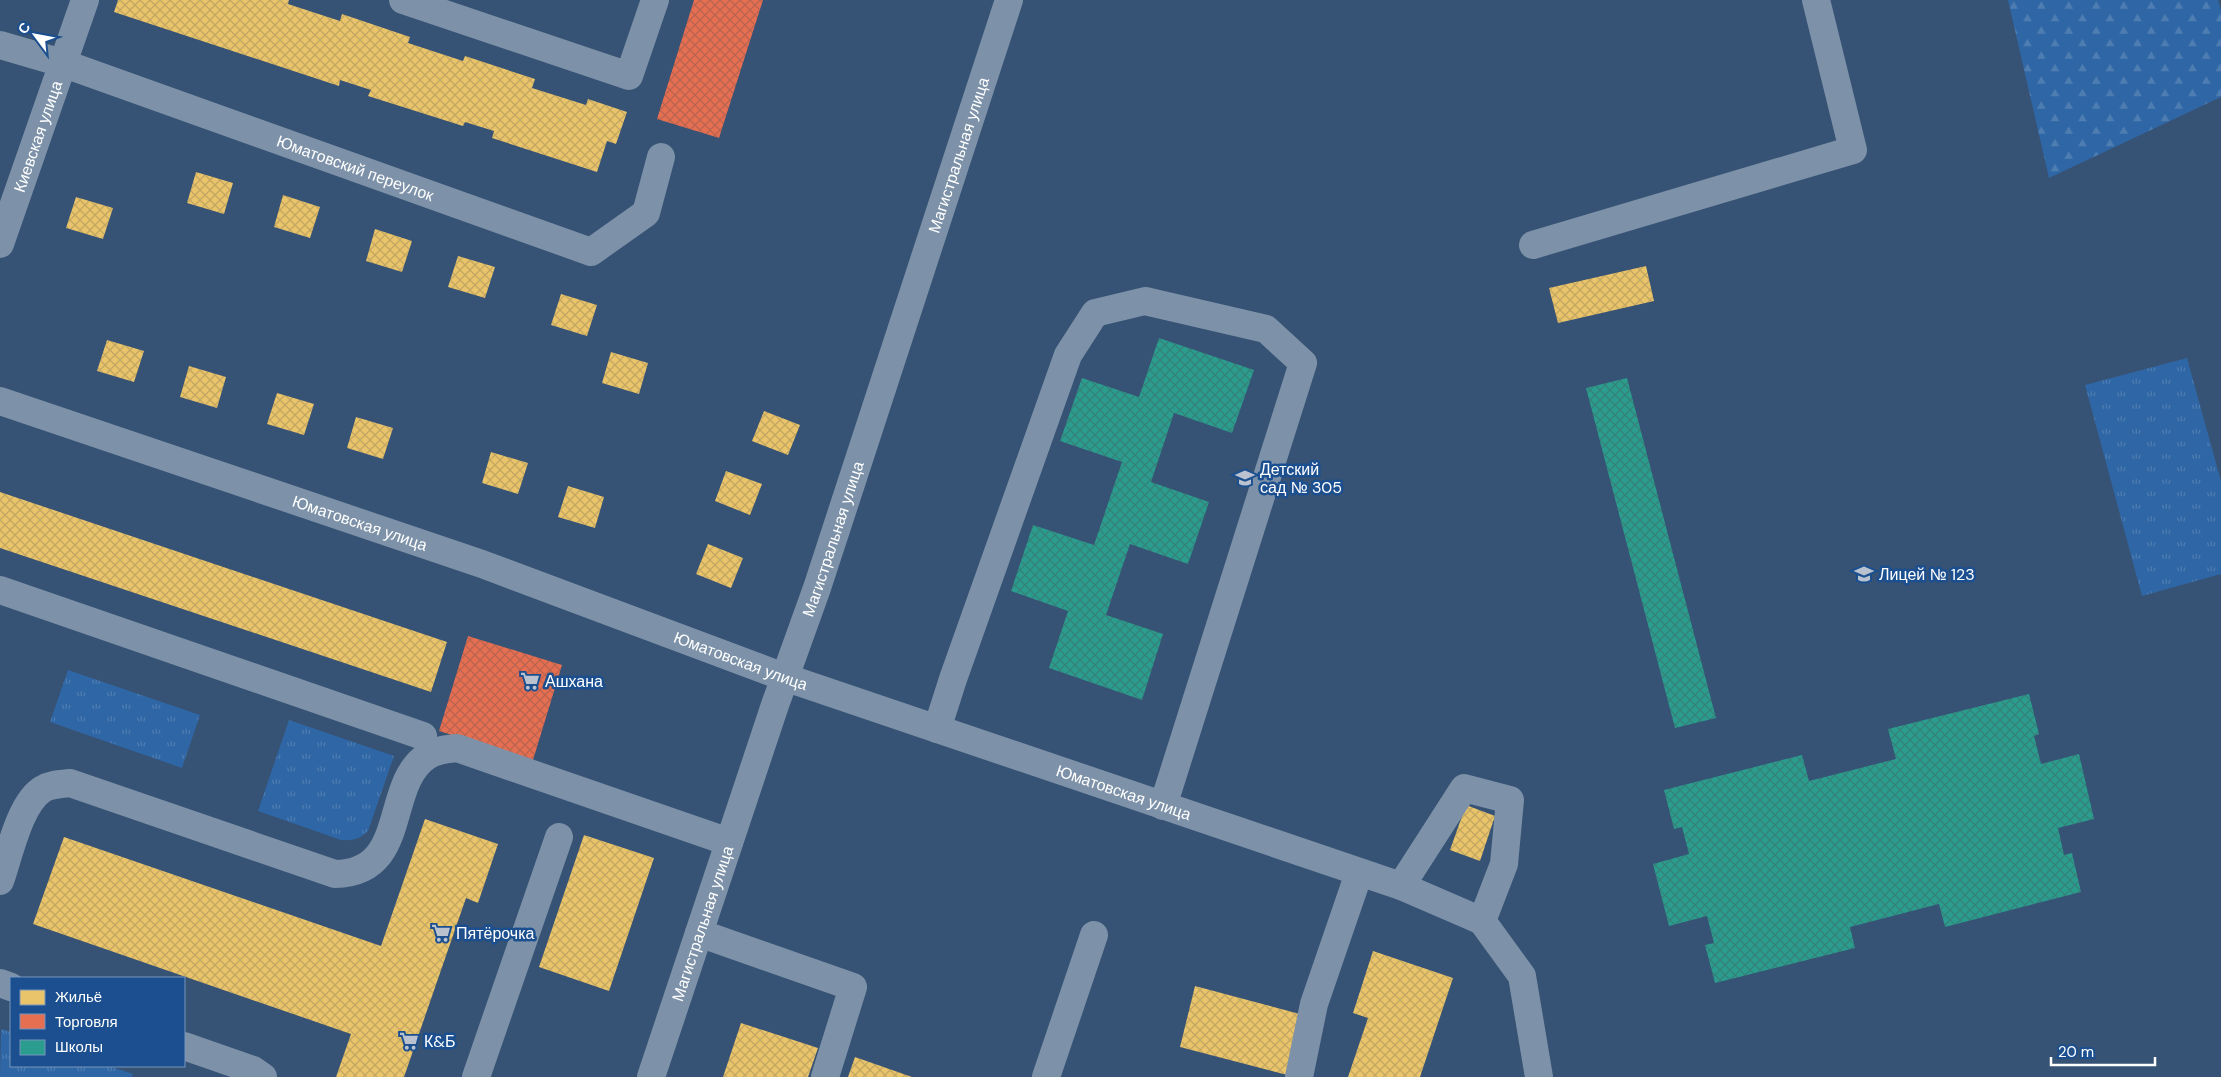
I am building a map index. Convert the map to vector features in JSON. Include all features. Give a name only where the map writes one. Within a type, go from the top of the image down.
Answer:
[{"type":"street","name":"Киевская улица","points":[[0,244],[85,0]]},
{"type":"street","points":[[403,0],[629,76],[655,0]]},
{"type":"street","name":"Магистральная улица","points":[[651,1077],[784,677],[817,588],[1009,0]]},
{"type":"street","points":[[1533,244],[1852,150],[1816,0]]},
{"type":"street","name":"Юматовский переулок","points":[[0,44],[62,63],[591,252],[646,213],[661,157]]},
{"type":"street","points":[[937,729],[1068,355],[1095,313],[1145,301],[1266,329],[1304,363],[1163,806]]},
{"type":"street","name":"Юматовская улица","points":[[0,401],[482,564],[784,677],[1359,874],[1401,886],[1482,921]]},
{"type":"street","points":[[0,590],[423,736]]},
{"type":"street","points":[[0,881],[25,809],[43,789],[56,784],[70,783],[335,874],[358,871],[369,865],[379,856],[386,842],[410,775],[418,764],[438,750],[457,748],[729,842]]},
{"type":"street","points":[[1401,886],[1464,788],[1510,800],[1504,864],[1482,921],[1522,976],[1539,1077]]},
{"type":"street","points":[[476,1077],[559,837]]},
{"type":"street","points":[[1299,1077],[1314,1004],[1359,874]]},
{"type":"street","points":[[699,933],[852,987],[825,1077]]},
{"type":"street","points":[[1046,1077],[1094,935]]},
{"type":"street","points":[[185,1046],[253,1070],[263,1077]]},
{"type":"green space","points":[[2008,0],[2218,0],[2221,11],[2221,97],[2049,178]]},
{"type":"green space","points":[[2187,358],[2221,481],[2221,574],[2142,596],[2085,385]]},
{"type":"green space","points":[[68,670],[200,715],[182,768],[50,722]]},
{"type":"green space","points":[[289,720],[394,756],[368,831],[359,838],[341,840],[258,811]]},
{"type":"green space","points":[[1,1029],[10,1032],[10,1067],[111,1067],[133,1074],[132,1077],[0,1077]]},
{"type":"building: Жильё","points":[[118,0],[289,0],[288,4],[340,21],[342,14],[410,37],[408,43],[463,61],[465,56],[535,79],[532,88],[586,105],[588,99],[627,112],[616,144],[607,141],[597,172],[492,138],[494,131],[465,122],[463,126],[368,96],[371,90],[340,80],[339,86],[114,12]]},
{"type":"building: Жильё","points":[[196,172],[233,183],[224,214],[187,203]]},
{"type":"building: Жильё","points":[[283,195],[320,207],[310,238],[274,227]]},
{"type":"building: Жильё","points":[[76,197],[113,208],[103,239],[66,228]]},
{"type":"building: Жильё","points":[[375,229],[412,241],[402,272],[366,261]]},
{"type":"building: Жильё","points":[[458,256],[495,267],[485,298],[448,287]]},
{"type":"building: Жильё","points":[[1646,266],[1654,301],[1558,323],[1549,288]]},
{"type":"building: Жильё","points":[[561,294],[597,305],[587,336],[551,325]]},
{"type":"building: Жильё","points":[[107,340],[144,351],[134,382],[97,371]]},
{"type":"building: Жильё","points":[[611,352],[648,363],[639,394],[602,383]]},
{"type":"building: Жильё","points":[[189,366],[226,377],[217,408],[180,397]]},
{"type":"building: Жильё","points":[[277,393],[314,404],[304,435],[267,424]]},
{"type":"building: Жильё","points":[[764,411],[800,425],[788,455],[752,441]]},
{"type":"building: Жильё","points":[[356,417],[393,428],[383,459],[347,448]]},
{"type":"building: Жильё","points":[[491,452],[528,463],[518,494],[482,483]]},
{"type":"building: Жильё","points":[[726,471],[762,484],[750,515],[715,501]]},
{"type":"building: Жильё","points":[[568,486],[604,497],[595,528],[558,517]]},
{"type":"building: Жильё","points":[[0,492],[447,642],[431,692],[0,548]]},
{"type":"building: Жильё","points":[[708,544],[743,558],[731,588],[696,574]]},
{"type":"building: Жильё","points":[[1466,805],[1495,816],[1480,861],[1450,850]]},
{"type":"building: Жильё","points":[[425,819],[498,844],[478,903],[466,898],[404,1077],[336,1077],[351,1034],[33,924],[64,837],[381,946]]},
{"type":"building: Жильё","points":[[584,835],[654,858],[609,991],[539,967]]},
{"type":"building: Жильё","points":[[1373,951],[1453,978],[1420,1077],[1348,1077],[1368,1018],[1353,1013]]},
{"type":"building: Жильё","points":[[1195,986],[1311,1017],[1295,1077],[1180,1047]]},
{"type":"building: Жильё","points":[[741,1023],[818,1048],[808,1077],[723,1077]]},
{"type":"building: Жильё","points":[[855,1057],[912,1077],[848,1077]]},
{"type":"building: Торговля","points":[[694,0],[763,0],[719,138],[657,119]]},
{"type":"building: Торговля","points":[[468,636],[562,665],[533,760],[439,731]]},
{"type":"building: Школы","points":[[1159,338],[1254,370],[1232,433],[1174,413],[1151,482],[1209,502],[1188,564],[1130,544],[1106,615],[1163,634],[1142,700],[1049,668],[1068,611],[1011,591],[1033,525],[1094,545],[1122,462],[1060,441],[1082,378],[1139,397]]},
{"type":"building: Школы","points":[[1627,378],[1716,718],[1675,728],[1586,388]]},
{"type":"building: Школы","points":[[2029,694],[2039,734],[2034,736],[2041,764],[2079,754],[2094,819],[2058,828],[2064,855],[2072,853],[2081,892],[1945,927],[1939,904],[1850,927],[1855,948],[1715,983],[1705,945],[1714,943],[1707,916],[1669,926],[1653,864],[1689,854],[1682,827],[1674,829],[1664,790],[1802,755],[1809,781],[1896,759],[1888,729]]},
{"type":"place","name":"Детский сад № 305","points":[[1245,478]]},
{"type":"place","name":"Лицей № 123","points":[[1864,574]]},
{"type":"place","name":"Ашхана","points":[[530,681]]},
{"type":"place","name":"Пятёрочка","points":[[441,933]]},
{"type":"place","name":"К&Б","points":[[409,1041]]}]
